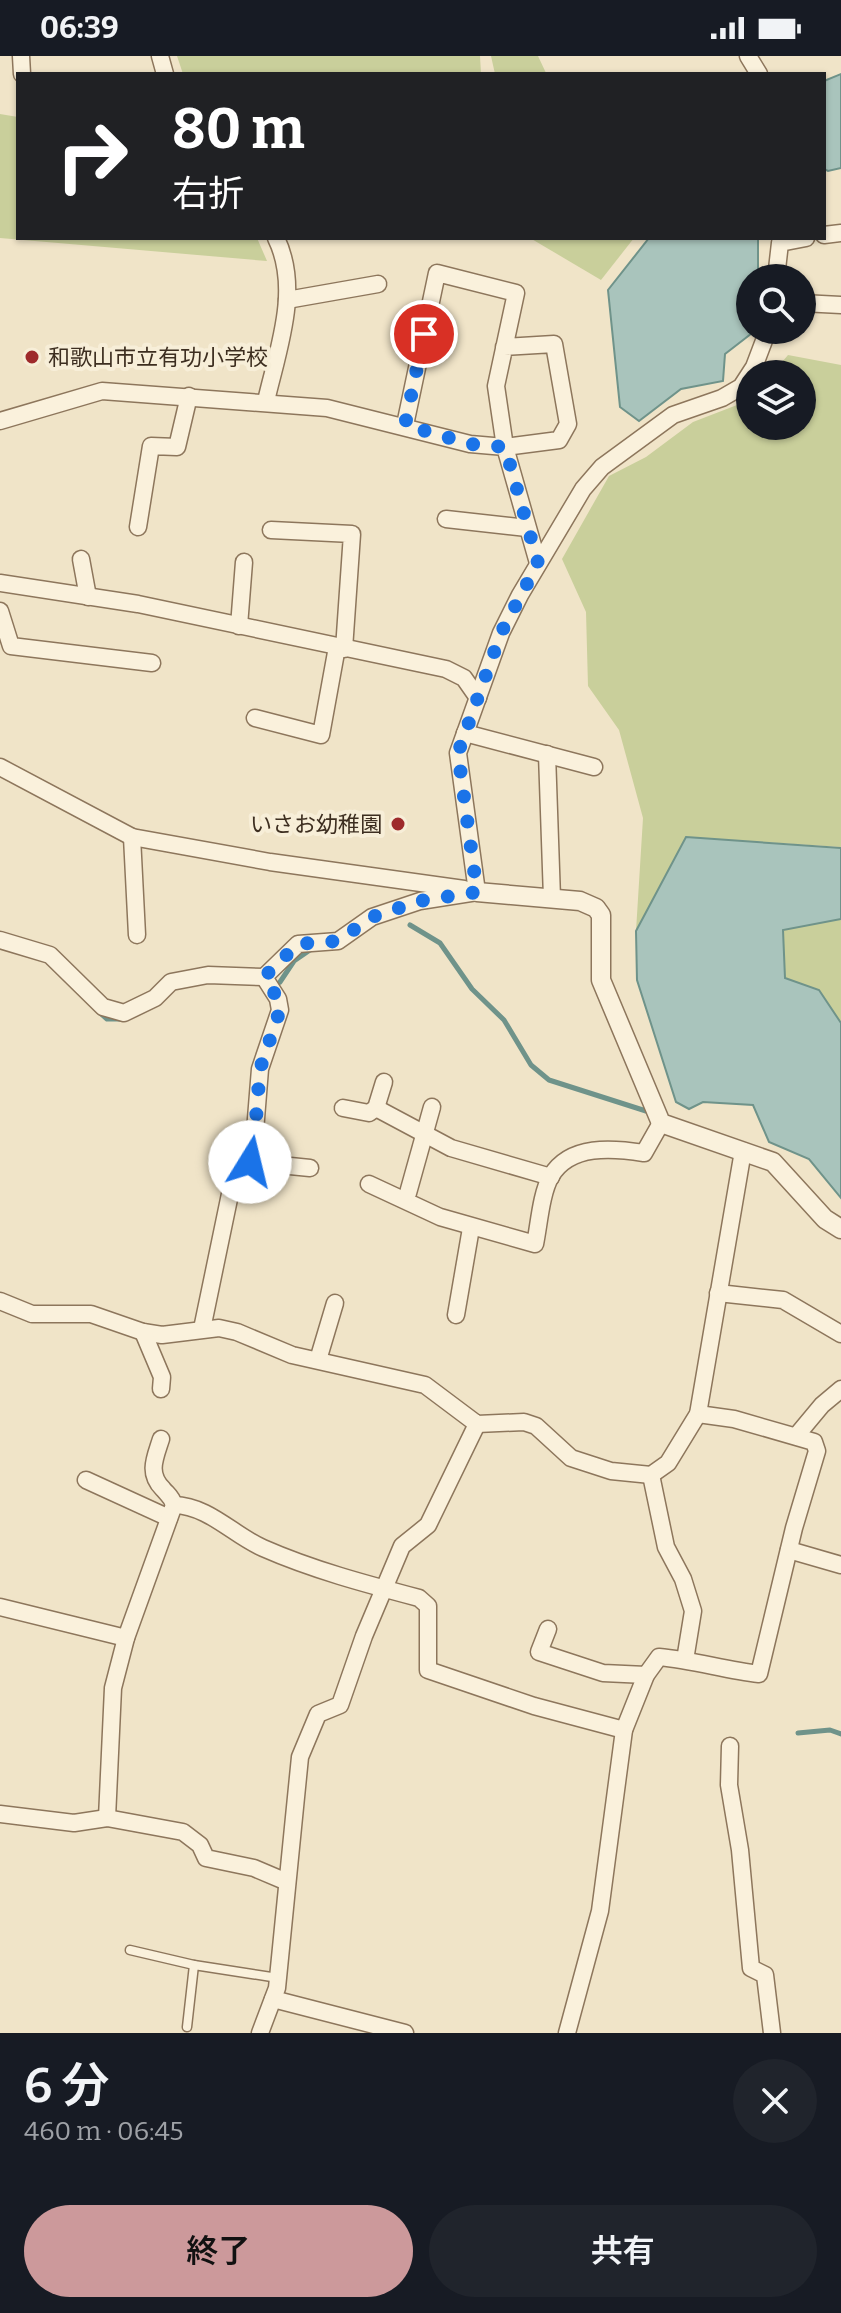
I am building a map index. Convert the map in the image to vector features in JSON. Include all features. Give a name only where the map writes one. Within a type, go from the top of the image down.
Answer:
[{"type":"street","points":[[266,401],[287,300],[287,274],[277,240]]},
{"type":"street","points":[[778,264],[780,243],[792,240]]},
{"type":"street","points":[[405,425],[437,273],[516,293],[496,386],[505,447],[538,563]]},
{"type":"street","points":[[287,300],[378,284]]},
{"type":"street","points":[[816,304],[841,305]]},
{"type":"street","points":[[0,421],[102,391],[327,408],[405,425],[470,444],[505,447],[559,440],[568,424],[554,344],[504,347]]},
{"type":"street","points":[[477,892],[458,753],[501,633],[538,563],[583,489],[602,467],[673,415],[722,398],[741,387],[754,367],[763,344]]},
{"type":"street","points":[[138,527],[151,446],[177,447],[189,396]]},
{"type":"street","points":[[446,519],[527,528]]},
{"type":"street","points":[[255,718],[321,735],[341,648],[352,534],[271,530]]},
{"type":"street","points":[[81,559],[88,597]]},
{"type":"street","points":[[239,626],[244,562]]},
{"type":"street","points":[[0,583],[239,626],[446,669],[464,678],[478,698]]},
{"type":"street","points":[[0,611],[11,646],[152,663]]},
{"type":"street","points":[[465,733],[594,767]]},
{"type":"street","points":[[547,754],[552,898]]},
{"type":"street","points":[[0,767],[132,837],[270,862],[477,892],[580,901],[596,908],[601,915],[601,980],[661,1123],[773,1162],[825,1219],[841,1229]]},
{"type":"street","points":[[132,837],[137,935]]},
{"type":"street","points":[[0,940],[50,955],[103,1007],[124,1013],[141,1005],[171,982],[208,975],[264,977],[298,944],[338,941],[372,917],[420,901],[477,892]]},
{"type":"street","points":[[264,977],[278,999],[280,1010],[260,1069],[255,1131],[246,1152],[250,1162],[310,1168]]},
{"type":"street","points":[[343,1108],[369,1113],[376,1108],[384,1082]]},
{"type":"street","points":[[408,1193],[432,1107]]},
{"type":"street","points":[[376,1108],[451,1148],[551,1177]]},
{"type":"street","points":[[369,1184],[471,1228],[535,1244],[551,1177],[569,1158],[607,1147],[644,1153],[661,1123]]},
{"type":"street","points":[[0,1301],[32,1314],[91,1314],[143,1332],[162,1335],[202,1329],[237,1332],[292,1355],[425,1385],[477,1424],[524,1422],[536,1426],[571,1458],[611,1471],[651,1475],[668,1463],[698,1414],[743,1151]]},
{"type":"street","points":[[202,1329],[235,1170]]},
{"type":"street","points":[[456,1315],[471,1228]]},
{"type":"street","points":[[718,1293],[783,1300],[841,1334]]},
{"type":"street","points":[[318,1360],[335,1303]]},
{"type":"street","points":[[143,1332],[162,1377],[161,1389]]},
{"type":"street","points":[[797,1435],[822,1405],[841,1389]]},
{"type":"street","points":[[567,2033],[600,1911],[624,1730],[646,1675],[659,1657],[685,1660],[711,1669],[759,1674],[817,1451],[814,1442],[797,1435],[698,1414]]},
{"type":"street","points":[[260,2033],[278,1979],[300,1757],[318,1714],[340,1705],[402,1546],[428,1525],[477,1424]]},
{"type":"street","points":[[107,1818],[113,1688],[126,1638],[172,1511],[155,1481],[152,1468],[161,1439]]},
{"type":"street","points":[[651,1475],[666,1547],[683,1579],[693,1611],[685,1660]]},
{"type":"street","points":[[86,1480],[172,1511],[225,1523],[259,1547],[419,1598],[428,1606],[428,1670],[534,1706],[624,1730]]},
{"type":"street","points":[[789,1550],[841,1565]]},
{"type":"street","points":[[0,1607],[126,1638]]},
{"type":"street","points":[[548,1629],[539,1652],[603,1673],[646,1675]]},
{"type":"street","points":[[730,1746],[729,1785],[740,1850],[751,1968],[765,1975],[772,2033]]},
{"type":"street","points":[[0,1814],[74,1823],[107,1818],[183,1832],[200,1845],[206,1858],[254,1868],[287,1882]]},
{"type":"street","points":[[273,1999],[405,2033]]},
{"type":"lane","points":[[130,1950],[194,1965],[278,1979]]},
{"type":"lane","points":[[187,2027],[194,1965]]},
{"type":"green space","points":[[177,56],[480,56],[481,72],[182,72]]},
{"type":"green space","points":[[491,56],[538,56],[546,72],[495,72]]},
{"type":"green space","points":[[0,114],[16,117],[16,239],[0,238]]},
{"type":"green space","points":[[23,240],[258,240],[267,261]]},
{"type":"green space","points":[[533,240],[632,240],[601,280]]},
{"type":"green space","points":[[788,355],[814,360],[784,360]]},
{"type":"green space","points":[[816,360],[841,365],[841,847],[686,837],[636,931],[643,818],[619,730],[588,686],[586,612],[562,559],[609,476],[646,457],[693,422],[736,405],[736,440],[816,440]]},
{"type":"green space","points":[[841,919],[841,1023],[819,990],[785,978],[783,929]]},
{"type":"water","points":[[841,74],[841,168],[828,171],[826,170],[826,80]]},
{"type":"water","points":[[647,240],[758,240],[758,264],[736,264],[738,344],[725,354],[723,381],[681,389],[639,421],[620,407],[608,290]]},
{"type":"water","points":[[686,837],[841,848],[841,919],[783,930],[785,978],[819,990],[841,1023],[841,1198],[809,1159],[769,1142],[753,1105],[703,1102],[689,1109],[676,1102],[637,980],[636,931]]},
{"type":"waterway","points":[[410,925],[440,943],[472,989],[504,1020],[531,1065],[549,1080],[646,1111]]},
{"type":"waterway","points":[[280,982],[294,961],[310,950]]},
{"type":"waterway","points":[[99,1012],[107,1019],[122,1019]]},
{"type":"waterway","points":[[798,1733],[830,1730],[841,1734]]},
{"type":"place","name":"和歌山市立有功小学校","points":[[32,357]]},
{"type":"place","name":"いさお幼稚園","points":[[398,824]]},
{"type":"route","points":[[250,1162],[246,1152],[255,1131],[260,1069],[280,1010],[278,999],[264,977],[298,944],[338,941],[372,917],[420,901],[477,892],[458,753],[501,633],[538,563],[505,447],[470,444],[405,425],[424,334]]}]
